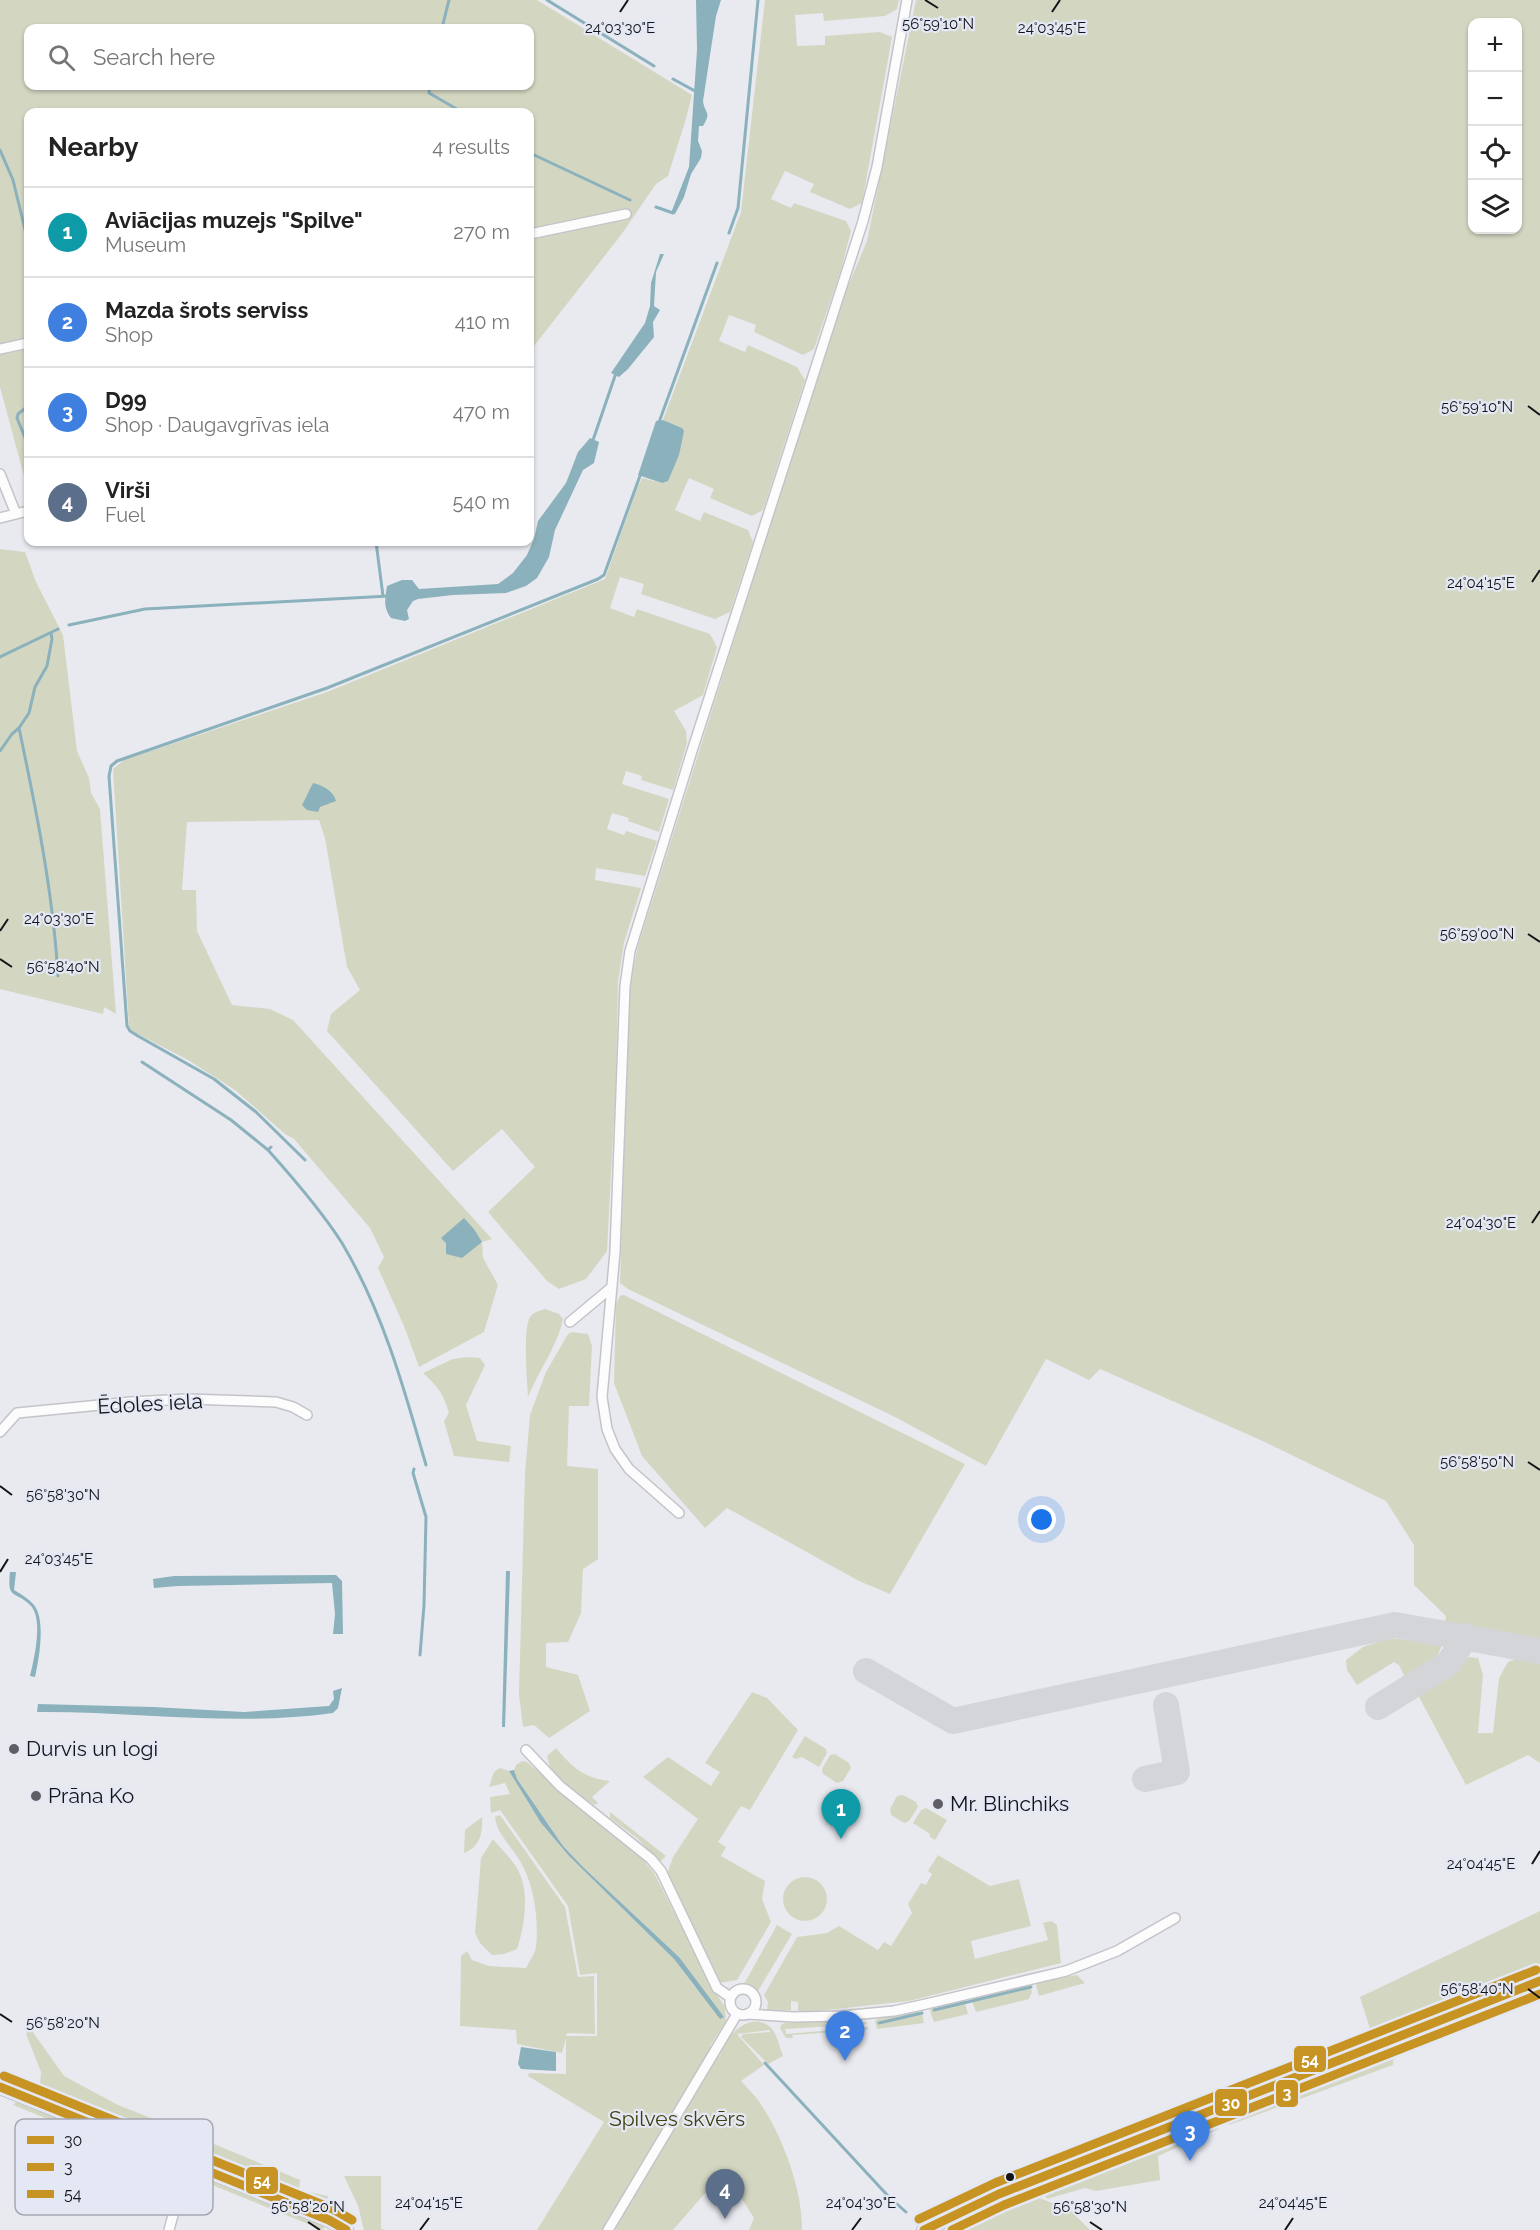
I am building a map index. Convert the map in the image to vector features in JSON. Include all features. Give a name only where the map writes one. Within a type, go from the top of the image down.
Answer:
[{"type":"main road","points":[[924,2230],[999,2194],[1540,1981]]},
{"type":"main road","points":[[0,2087],[79,2119]]},
{"type":"main road","points":[[213,2173],[329,2220],[346,2230]]},
{"type":"street","points":[[679,1513],[629,1469],[615,1449],[607,1429],[602,1397],[615,1252],[625,986],[630,951],[815,365],[863,221],[877,167],[908,0]]},
{"type":"street","points":[[534,233],[626,214]]},
{"type":"street","points":[[2,348],[24,344]]},
{"type":"street","points":[[0,474],[16,514]]},
{"type":"street","points":[[0,519],[24,512]]},
{"type":"street","points":[[570,1322],[612,1287]]},
{"type":"street","name":"Ēdoles iela","points":[[0,1432],[17,1413],[172,1400],[276,1402],[307,1414]]},
{"type":"street","points":[[526,1750],[560,1786],[651,1859],[661,1871],[717,1988],[730,1997]]},
{"type":"street","points":[[730,1997],[730,2007],[742,2014],[794,2018],[894,2011],[1066,1971],[1117,1951],[1174,1918]]},
{"type":"street","points":[[608,2230],[742,2014],[755,2006],[752,1992],[740,1989],[730,1997]]},
{"type":"street","points":[[169,2230],[173,2215]]},
{"type":"green space","points":[[0,0],[537,0],[692,95],[668,176],[656,184],[621,235],[534,346],[534,108],[24,108],[24,476],[0,387]]},
{"type":"green space","points":[[765,0],[899,0],[897,9],[885,16],[824,21],[823,13],[795,15],[797,46],[825,45],[825,36],[880,32],[892,37],[862,203],[850,209],[810,192],[814,184],[785,171],[771,199],[791,208],[794,203],[846,221],[851,231],[840,273],[814,349],[803,355],[754,332],[756,325],[729,315],[719,341],[745,352],[748,345],[797,367],[805,380],[763,510],[752,516],[710,498],[714,489],[689,478],[675,510],[700,521],[704,512],[748,530],[753,542],[730,612],[715,619],[641,594],[644,584],[620,577],[610,608],[634,617],[637,609],[710,634],[717,647],[703,695],[674,711],[686,731],[687,743],[673,790],[641,780],[642,776],[626,771],[622,784],[669,799],[659,832],[612,813],[607,829],[624,835],[626,831],[657,841],[645,876],[596,868],[595,880],[641,888],[624,943],[618,981],[616,1079],[607,1251],[586,1279],[559,1289],[547,1281],[488,1212],[535,1167],[502,1129],[453,1171],[327,1031],[331,1014],[360,990],[347,967],[325,838],[319,820],[187,822],[182,890],[196,890],[197,931],[232,1005],[270,1009],[293,1020],[492,1239],[482,1242],[483,1258],[498,1285],[484,1332],[419,1367],[404,1326],[378,1268],[384,1257],[370,1228],[294,1139],[285,1134],[235,1090],[188,1060],[132,1031],[129,1027],[113,769],[124,760],[327,692],[605,579],[642,478],[662,483],[682,428],[663,420],[741,212]]},
{"type":"green space","points":[[916,0],[1540,0],[1540,1642],[1445,1623],[1446,1616],[1414,1585],[1414,1545],[1386,1501],[1265,1442],[1100,1369],[1089,1380],[1046,1359],[986,1466],[893,1416],[628,1289],[620,1283],[630,985],[638,946],[844,296],[867,241]]},
{"type":"green space","points":[[0,549],[25,552],[36,582],[63,635],[77,751],[89,778],[91,793],[100,809],[116,1014],[104,1007],[103,1014],[0,989]]},
{"type":"green space","points":[[624,1295],[965,1464],[890,1594],[859,1581],[727,1508],[705,1528],[642,1456],[614,1383],[616,1304],[620,1296]]},
{"type":"green space","points":[[545,1309],[559,1314],[563,1319],[557,1339],[528,1397],[527,1326],[532,1315]]},
{"type":"green space","points":[[572,1332],[588,1334],[592,1346],[589,1406],[569,1406],[567,1466],[598,1469],[598,1559],[583,1569],[581,1613],[568,1642],[546,1643],[546,1667],[578,1675],[590,1711],[549,1738],[534,1725],[523,1727],[519,1694],[525,1473],[530,1415],[546,1372],[568,1334]]},
{"type":"green space","points":[[480,1358],[485,1365],[466,1405],[477,1441],[511,1446],[509,1462],[454,1456],[444,1421],[449,1413],[447,1406],[433,1382],[423,1373],[453,1359]]},
{"type":"green space","points":[[1389,1638],[1442,1644],[1429,1667],[1406,1680],[1399,1665],[1394,1662],[1357,1685],[1347,1670],[1346,1660],[1363,1647]]},
{"type":"green space","points":[[1469,1657],[1478,1658],[1483,1675],[1478,1733],[1493,1733],[1499,1678],[1508,1662],[1518,1658],[1540,1662],[1540,1763],[1528,1755],[1466,1785],[1418,1695]]},
{"type":"green space","points":[[752,1692],[767,1698],[798,1730],[750,1810],[741,1806],[718,1842],[726,1847],[721,1856],[765,1881],[762,1899],[771,1922],[737,1980],[719,1983],[667,1874],[673,1857],[698,1819],[643,1777],[668,1757],[711,1786],[720,1772],[705,1763]]},
{"type":"green space","points":[[805,1736],[826,1749],[827,1753],[819,1767],[802,1757],[796,1759],[792,1757]]},
{"type":"green space","points":[[556,1748],[579,1770],[601,1780],[610,1781],[592,1797],[598,1803],[595,1805],[584,1799],[551,1771],[547,1756]]},
{"type":"green space","points":[[835,1754],[849,1763],[851,1768],[843,1781],[837,1783],[823,1774],[822,1769],[830,1755]]},
{"type":"green space","name":"Spilves skvērs","points":[[522,1761],[527,1762],[592,1818],[635,1850],[654,1873],[712,1987],[725,2007],[726,2021],[710,2046],[720,2057],[722,2049],[732,2034],[747,2023],[756,2021],[764,2023],[774,2032],[783,2056],[768,2064],[741,2037],[743,2034],[770,2032],[770,2030],[737,2034],[764,2065],[741,2081],[760,2103],[784,2149],[799,2199],[802,2230],[749,2230],[754,2218],[730,2180],[723,2177],[713,2184],[673,2230],[537,2230],[604,2122],[528,2076],[529,2073],[566,2074],[566,2038],[562,2053],[517,2044],[516,2030],[460,2026],[461,1956],[467,1951],[472,1960],[489,1966],[526,1968],[536,1947],[536,1914],[529,1880],[520,1861],[501,1834],[495,1817],[500,1815],[565,1907],[578,1977],[594,1976],[595,2034],[567,2033],[566,2036],[597,2036],[597,1973],[580,1975],[568,1906],[500,1810],[491,1813],[490,1797],[510,1794],[505,1783],[489,1787],[494,1772],[500,1768],[509,1771],[541,1823],[569,1856],[674,1959],[698,1991],[679,1957],[563,1846],[517,1779],[514,1770],[516,1765]]},
{"type":"green space","points":[[903,1795],[916,1802],[918,1807],[909,1821],[904,1823],[891,1815],[890,1809],[897,1796]]},
{"type":"green space","points":[[926,1808],[947,1820],[935,1840],[913,1823],[921,1810]]},
{"type":"green space","points":[[610,1812],[666,1856],[660,1862],[637,1838],[610,1818]]},
{"type":"green space","points":[[482,1817],[482,1829],[477,1843],[464,1853],[465,1830]]},
{"type":"green space","points":[[493,1839],[520,1874],[525,1906],[517,1949],[504,1954],[492,1955],[480,1943],[475,1933],[481,1858]]},
{"type":"green space","points":[[938,1855],[990,1886],[1019,1879],[1031,1926],[971,1941],[975,1959],[1048,1940],[1043,1923],[1051,1921],[1057,1925],[1061,1963],[909,2001],[798,2013],[798,2002],[791,2001],[791,2010],[767,2010],[768,2002],[764,1995],[797,1937],[827,1933],[839,1926],[878,1950],[884,1942],[891,1946],[912,1913],[908,1904],[921,1883],[926,1885],[932,1874],[928,1871]]},
{"type":"green space","points":[[805,1877],[820,1884],[827,1899],[820,1914],[805,1921],[790,1914],[783,1899],[790,1884]]},
{"type":"green space","points":[[1540,1911],[1540,1974],[1303,2065],[1297,2061],[1371,2032],[1360,1997]]},
{"type":"green space","points":[[777,1925],[792,1934],[758,1991],[744,1984]]},
{"type":"green space","points":[[1077,1975],[1085,1983],[1039,1996],[1037,1982]]},
{"type":"green space","points":[[1029,1984],[1032,1992],[1029,1999],[976,2012],[972,2001],[974,1997]]},
{"type":"green space","points":[[964,2000],[968,2014],[934,2022],[930,2011],[932,2007]]},
{"type":"green space","points":[[916,2011],[922,2013],[924,2023],[877,2029],[875,2021],[877,2019]]},
{"type":"green space","points":[[852,2020],[867,2024],[785,2029],[786,2034],[868,2027],[867,2030],[792,2035],[793,2038],[786,2038],[780,2028],[785,2023]]},
{"type":"green space","points":[[30,2028],[64,2076],[118,2105],[153,2119],[94,2119],[39,2097],[41,2072],[26,2034]]},
{"type":"green space","points":[[1394,2048],[1393,2065],[1229,2125],[1227,2119],[1232,2114]]},
{"type":"green space","points":[[1291,2064],[1291,2071],[1009,2182],[944,2211],[936,2210],[932,2206]]},
{"type":"green space","points":[[17,2101],[62,2119],[48,2119],[13,2105]]},
{"type":"green space","points":[[1215,2124],[1219,2129],[1158,2156],[1160,2180],[1096,2191],[1085,2188],[1047,2199],[1041,2191],[1118,2158]]},
{"type":"green space","points":[[213,2144],[300,2180],[299,2190],[328,2196],[323,2213],[213,2168]]},
{"type":"green space","points":[[344,2176],[381,2176],[381,2229],[387,2230],[364,2230],[358,2206]]},
{"type":"green space","points":[[213,2180],[325,2225],[323,2230],[213,2185]]},
{"type":"green space","points":[[1037,2197],[1070,2210],[1090,2230],[961,2230]]},
{"type":"water","points":[[696,0],[721,0],[716,16],[703,101],[707,118],[703,126],[699,126],[698,141],[702,151],[701,158],[691,174],[684,197],[675,214],[671,213],[689,167],[697,50]]},
{"type":"water","points":[[660,254],[664,254],[656,272],[654,306],[660,310],[653,322],[654,337],[619,377],[611,373],[645,323],[650,306],[651,283]]},
{"type":"water","points":[[663,420],[684,431],[679,455],[668,481],[662,483],[638,475],[656,421]]},
{"type":"water","points":[[590,438],[599,442],[594,463],[583,470],[555,530],[549,557],[537,578],[526,586],[506,593],[418,599],[413,601],[407,610],[409,619],[405,621],[391,618],[385,599],[387,586],[402,580],[412,580],[419,589],[498,584],[513,573],[531,546],[534,546],[538,521],[566,483],[578,452]]},
{"type":"water","points":[[313,783],[327,789],[336,801],[320,807],[318,812],[307,810],[302,805]]},
{"type":"water","points":[[464,1218],[482,1242],[462,1258],[446,1254],[446,1243],[441,1238]]},
{"type":"water","points":[[506,1571],[510,1571],[505,1727],[502,1727]]},
{"type":"water","points":[[10,1572],[16,1572],[14,1590],[34,1605],[40,1620],[41,1640],[35,1677],[30,1676],[37,1639],[36,1619],[30,1605],[11,1591]]},
{"type":"water","points":[[336,1575],[342,1581],[343,1634],[333,1634],[335,1614],[332,1583],[154,1588],[153,1579],[174,1576]]},
{"type":"water","points":[[342,1688],[338,1708],[333,1713],[296,1717],[222,1719],[37,1712],[38,1704],[244,1712],[329,1706],[334,1699],[333,1691]]},
{"type":"water","points":[[514,1770],[517,1779],[563,1846],[679,1957],[724,2017],[720,2019],[674,1959],[569,1856],[541,1823],[509,1771]]},
{"type":"water","points":[[521,2047],[556,2052],[556,2071],[521,2069],[518,2064]]},
{"type":"waterway","points":[[443,24],[449,0]]},
{"type":"waterway","points":[[547,0],[654,66]]},
{"type":"waterway","points":[[729,233],[738,208],[758,0]]},
{"type":"waterway","points":[[673,79],[695,91]]},
{"type":"waterway","points":[[429,90],[429,93],[455,108]]},
{"type":"waterway","points":[[0,150],[13,180],[24,225]]},
{"type":"waterway","points":[[534,155],[630,200]]},
{"type":"waterway","points":[[656,207],[673,213]]},
{"type":"waterway","points":[[658,425],[717,263]]},
{"type":"waterway","points":[[592,443],[616,373]]},
{"type":"waterway","points":[[24,409],[17,418],[24,435]]},
{"type":"waterway","points":[[305,1160],[256,1112],[214,1079],[138,1036],[127,1026],[109,776],[111,766],[117,761],[327,688],[598,579],[604,575],[641,473]]},
{"type":"waterway","points":[[377,546],[383,596]]},
{"type":"waterway","points":[[69,625],[145,609],[389,596]]},
{"type":"waterway","points":[[0,657],[58,629]]},
{"type":"waterway","points":[[51,633],[47,666],[35,687],[29,713],[19,728],[48,882],[58,976]]},
{"type":"waterway","points":[[0,751],[19,728]]},
{"type":"waterway","points":[[142,1062],[231,1120],[268,1150],[271,1147]]},
{"type":"waterway","points":[[268,1150],[325,1219],[342,1243],[356,1269],[381,1323],[426,1465]]},
{"type":"waterway","points":[[414,1469],[413,1473],[426,1517],[424,1605],[420,1655]]},
{"type":"waterway","points":[[934,2010],[1031,1987]]},
{"type":"waterway","points":[[879,2023],[922,2013]]},
{"type":"waterway","points":[[765,2063],[889,2197],[906,2212]]},
{"type":"taxiway","points":[[866,1671],[953,1721],[1395,1625],[1540,1651]]},
{"type":"taxiway","points":[[1378,1707],[1449,1663],[1466,1636]]},
{"type":"taxiway","points":[[1145,1779],[1177,1772],[1166,1705]]},
{"type":"transit line","name":"54","points":[[919,2219],[995,2183],[1536,1970]]},
{"type":"transit line","name":"30","points":[[924,2230],[999,2194],[1540,1981]]},
{"type":"transit line","name":"3","points":[[952,2230],[1004,2205],[1540,1994]]},
{"type":"transit line","name":"54","points":[[4,2076],[110,2119]]},
{"type":"transit line","name":"30","points":[[0,2087],[79,2119]]},
{"type":"transit line","name":"54","points":[[213,2160],[333,2209],[352,2220]]},
{"type":"transit line","name":"30","points":[[213,2173],[329,2220],[346,2230]]},
{"type":"place","name":"Durvis un logi","points":[[14,1749]]},
{"type":"place","name":"Prāna Ko","points":[[36,1796]]},
{"type":"place","name":"Mr. Blinchiks","points":[[938,1804]]},
{"type":"place","name":"Aviācijas muzejs \"Spilve\"","points":[[841,1839]]},
{"type":"place","name":"Mazda šrots serviss","points":[[845,2061]]},
{"type":"place","name":"D99","points":[[1190,2161]]},
{"type":"place","name":"Virši","points":[[725,2219]]}]
